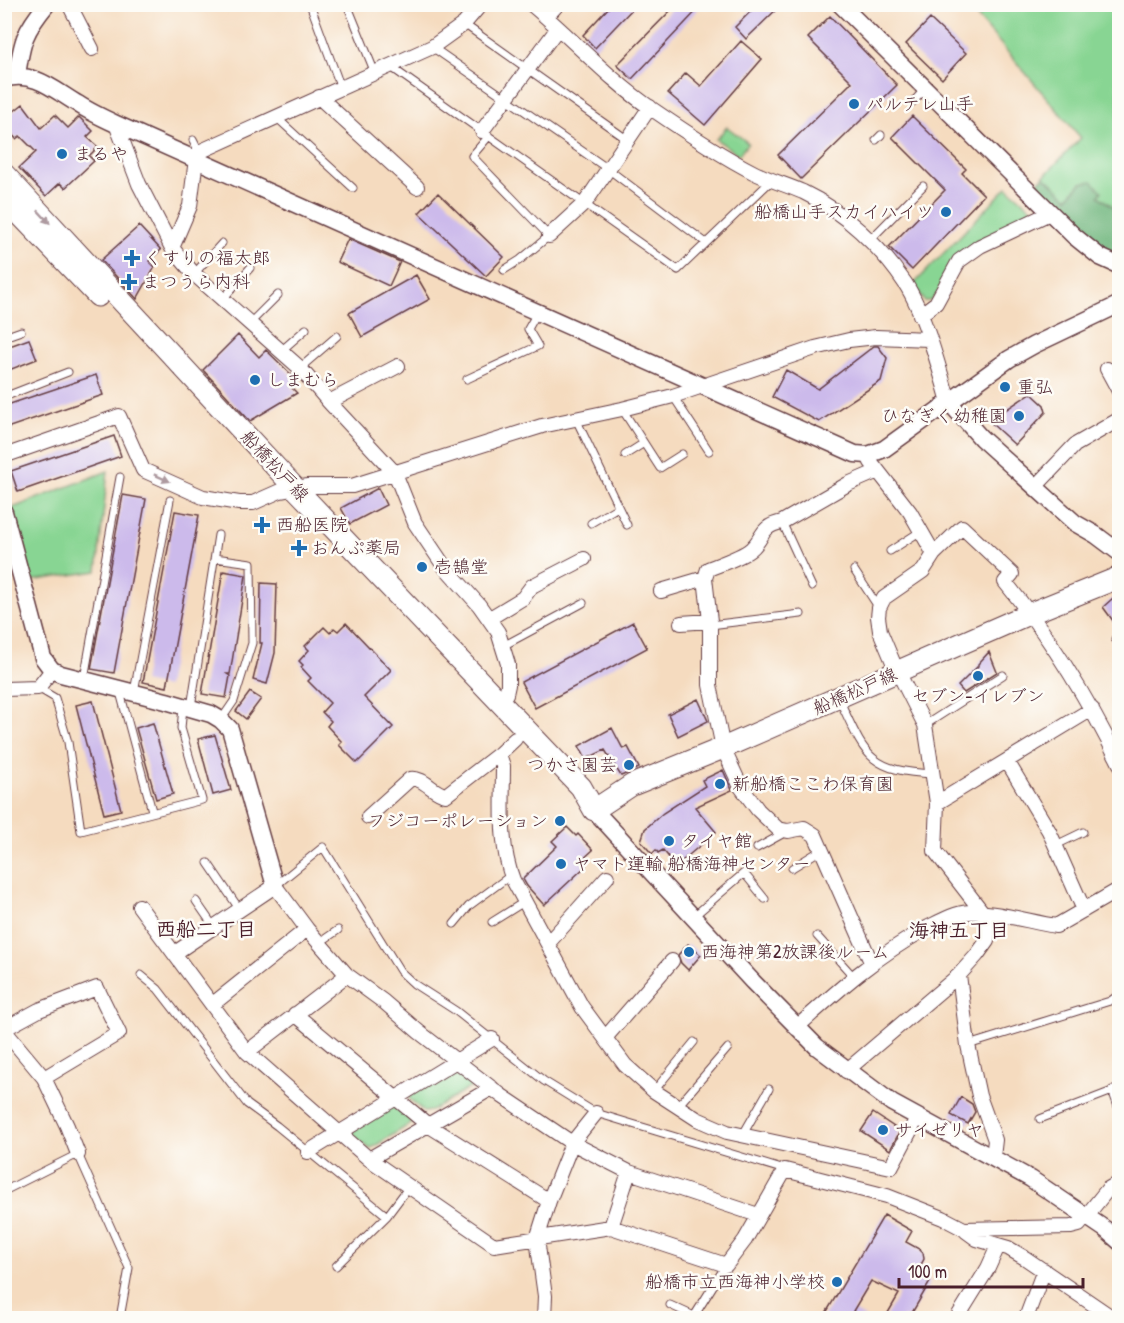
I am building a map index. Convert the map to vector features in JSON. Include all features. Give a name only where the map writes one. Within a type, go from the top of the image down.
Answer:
[{"type":"main road","name":"船橋松戸線","points":[[4,174],[515,739],[571,796],[594,810]]},
{"type":"main road","name":"船橋松戸線","points":[[4,198],[288,490],[499,701],[581,787],[594,810]]},
{"type":"main road","name":"船橋松戸線","points":[[594,810],[632,785],[838,699],[1031,613],[1119,577]]},
{"type":"street","points":[[47,4],[30,24],[24,36],[11,77],[42,82],[116,124],[196,150],[537,313],[855,454],[868,455],[884,449],[993,370],[1034,345],[1119,304]]},
{"type":"street","points":[[69,4],[92,49]]},
{"type":"street","points":[[196,150],[391,67],[432,47],[464,24],[481,4]]},
{"type":"street","points":[[531,4],[650,107],[729,158],[823,203],[844,218],[869,241],[906,284],[929,339],[949,402],[981,438],[1075,523],[1096,535],[1119,553]]},
{"type":"street","points":[[546,17],[558,4]]},
{"type":"street","points":[[840,4],[1074,236],[1100,257],[1119,266]]},
{"type":"street","points":[[485,134],[506,99],[558,27]]},
{"type":"street","points":[[319,97],[417,187]]},
{"type":"street","points":[[549,236],[585,203],[650,107]]},
{"type":"street","points":[[116,124],[133,169],[172,248],[194,274],[300,368],[395,473],[415,522],[444,566],[490,618],[498,632],[508,664],[506,694],[499,701]]},
{"type":"street","points":[[172,248],[190,206],[196,150]]},
{"type":"street","points":[[920,315],[936,303],[959,261],[980,246],[1050,213]]},
{"type":"street","points":[[4,456],[119,416],[144,470],[203,497],[239,503],[253,502],[288,490],[352,486],[542,426],[673,396],[815,348],[876,336],[929,339]]},
{"type":"street","points":[[329,402],[398,366]]},
{"type":"street","points":[[1107,369],[1119,393]]},
{"type":"street","points":[[1035,487],[1075,445],[1119,419]]},
{"type":"street","points":[[868,455],[910,512],[934,554]]},
{"type":"street","points":[[871,962],[815,835],[804,828],[788,831],[778,829],[758,810],[741,787],[723,748],[710,685],[710,623],[705,578],[708,569],[751,549],[763,530],[771,524],[782,522],[849,484],[878,471]]},
{"type":"street","points":[[4,512],[8,541],[43,658],[52,670],[187,707],[221,720],[230,729],[275,886],[307,929],[347,975],[492,1088],[572,1143],[629,1172],[758,1215]]},
{"type":"street","points":[[846,1071],[958,975],[987,941],[989,927],[983,913],[935,851],[937,803],[926,724],[898,672],[880,631],[879,608],[884,598],[923,571],[934,554],[962,527],[1012,573],[1005,582],[1031,613],[1092,709],[1119,764]]},
{"type":"street","points":[[490,618],[523,598],[532,586],[584,560]]},
{"type":"street","points":[[661,591],[705,578]]},
{"type":"street","points":[[681,623],[710,623]]},
{"type":"street","points":[[4,689],[38,688],[52,670]]},
{"type":"street","points":[[937,803],[1092,709]]},
{"type":"street","points":[[368,817],[410,779],[422,780],[440,794],[446,795],[515,739]]},
{"type":"street","points":[[499,754],[503,766],[504,843],[511,874],[582,1007],[625,1065],[654,1090],[709,1126],[742,1136],[891,1167],[917,1118]]},
{"type":"street","points":[[1007,761],[1049,831],[1084,910]]},
{"type":"street","points":[[594,810],[796,1028],[846,1071],[917,1118],[1031,1179],[1087,1216],[1119,1242]]},
{"type":"street","points":[[549,942],[607,877]]},
{"type":"street","points":[[175,953],[275,886]]},
{"type":"street","points":[[796,1028],[871,962],[947,919],[970,912],[1056,926],[1119,889]]},
{"type":"street","points":[[139,906],[247,1052],[369,1159],[494,1245],[611,1227],[726,1265],[745,1240],[785,1170],[887,1196],[943,1218],[977,1239],[1008,1248],[1113,1318]]},
{"type":"street","points":[[213,1004],[307,929]]},
{"type":"street","points":[[605,1038],[672,961]]},
{"type":"street","points":[[247,1052],[347,975]]},
{"type":"street","points":[[958,975],[968,1045],[979,1096],[995,1140],[993,1157]]},
{"type":"street","points":[[44,1078],[119,1033],[97,988],[39,1010],[4,1030],[44,1078],[78,1154]]},
{"type":"street","points":[[295,1014],[428,1125],[549,1201]]},
{"type":"street","points":[[308,1152],[492,1039]]},
{"type":"street","points":[[369,1159],[492,1088]]},
{"type":"street","points":[[544,1318],[545,1296],[537,1239],[572,1143],[596,1113]]},
{"type":"street","points":[[611,1227],[629,1172]]},
{"type":"street","points":[[964,1230],[1079,1225],[1108,1189],[1119,1182]]},
{"type":"street","points":[[957,1318],[988,1268],[998,1245]]},
{"type":"street","points":[[1026,1318],[1044,1270]]},
{"type":"lane","points":[[310,4],[341,87]]},
{"type":"lane","points":[[347,4],[375,73]]},
{"type":"lane","points":[[464,24],[628,140]]},
{"type":"lane","points":[[432,47],[608,170],[705,242]]},
{"type":"lane","points":[[391,67],[678,270],[772,180]]},
{"type":"lane","points":[[913,102],[925,89]]},
{"type":"lane","points":[[276,117],[353,188]]},
{"type":"lane","points":[[485,134],[472,156],[549,236],[504,270]]},
{"type":"lane","points":[[869,241],[923,186]]},
{"type":"lane","points":[[194,274],[222,243]]},
{"type":"lane","points":[[223,299],[250,268]]},
{"type":"lane","points":[[250,323],[278,295]]},
{"type":"lane","points":[[467,379],[538,346],[528,329],[537,313]]},
{"type":"lane","points":[[281,351],[306,329]]},
{"type":"lane","points":[[4,337],[21,331]]},
{"type":"lane","points":[[300,368],[336,336]]},
{"type":"lane","points":[[4,397],[68,372]]},
{"type":"lane","points":[[673,396],[710,451]]},
{"type":"lane","points":[[622,409],[660,468],[682,454]]},
{"type":"lane","points":[[576,418],[627,525]]},
{"type":"lane","points":[[625,455],[644,443]]},
{"type":"lane","points":[[84,680],[120,477]]},
{"type":"lane","points":[[152,811],[127,691],[170,500]]},
{"type":"lane","points":[[591,523],[618,507]]},
{"type":"lane","points":[[782,522],[812,586]]},
{"type":"lane","points":[[890,551],[921,531]]},
{"type":"lane","points":[[38,688],[55,698],[68,742],[81,831],[202,800],[181,728],[187,707],[218,535]]},
{"type":"lane","points":[[215,558],[251,563],[252,643],[234,701],[221,720]]},
{"type":"lane","points":[[854,570],[879,608]]},
{"type":"lane","points":[[503,646],[583,603]]},
{"type":"lane","points":[[710,623],[801,614]]},
{"type":"lane","points":[[926,724],[1003,675]]},
{"type":"lane","points":[[838,699],[862,746],[875,760],[891,768],[911,773],[933,774]]},
{"type":"lane","points":[[757,848],[788,831]]},
{"type":"lane","points":[[1056,845],[1083,832]]},
{"type":"lane","points":[[275,886],[323,847],[400,970],[414,984],[456,1011],[544,1080],[596,1113],[785,1170]]},
{"type":"lane","points":[[792,868],[821,850]]},
{"type":"lane","points":[[208,863],[240,910]]},
{"type":"lane","points":[[692,917],[744,873],[765,899]]},
{"type":"lane","points":[[454,924],[469,906],[511,874]]},
{"type":"lane","points":[[196,901],[214,927]]},
{"type":"lane","points":[[492,922],[524,902]]},
{"type":"lane","points":[[319,943],[338,930]]},
{"type":"lane","points":[[817,936],[853,976]]},
{"type":"lane","points":[[141,975],[158,989],[247,1104],[387,1216]]},
{"type":"lane","points":[[968,1045],[1110,1001],[1119,994]]},
{"type":"lane","points":[[654,1090],[694,1042]]},
{"type":"lane","points":[[678,1106],[728,1048]]},
{"type":"lane","points":[[742,1136],[769,1089]]},
{"type":"lane","points":[[1040,1119],[1116,1089],[1119,1112]]},
{"type":"lane","points":[[8,1189],[78,1154],[129,1268],[120,1318]]},
{"type":"lane","points":[[336,1266],[387,1216],[408,1188]]},
{"type":"lane","points":[[670,1305],[694,1317],[726,1265]]},
{"type":"green space","points":[[973,4],[1119,5],[1119,218],[1115,214],[1116,209],[1081,183],[1068,198],[1044,176],[1081,138],[970,8]]},
{"type":"green space","points":[[727,127],[748,143],[739,155],[716,139]]},
{"type":"green space","points":[[1044,176],[1068,198],[1081,183],[1092,181],[1102,191],[1099,196],[1116,209],[1115,214],[1119,218],[1119,255],[1094,245],[1033,187]]},
{"type":"green space","points":[[1007,187],[1037,213],[976,245],[931,301],[924,301],[914,284]]},
{"type":"green space","points":[[108,471],[97,571],[31,581],[10,509]]},
{"type":"green space","points":[[458,1067],[475,1081],[473,1086],[431,1111],[424,1112],[409,1099],[409,1096]]},
{"type":"green space","points":[[397,1106],[412,1120],[412,1123],[370,1149],[350,1133],[389,1107]]},
{"type":"building","points":[[612,4],[637,4],[595,48],[583,35]]},
{"type":"building","points":[[677,4],[703,4],[632,79],[617,65]]},
{"type":"building","points":[[758,4],[782,4],[746,39],[735,27]]},
{"type":"building","name":"パルテレ山手","points":[[830,16],[897,85],[801,179],[778,155],[852,82],[808,38]]},
{"type":"building","points":[[930,19],[966,53],[942,79],[906,44]]},
{"type":"building","points":[[741,41],[762,59],[705,125],[668,93],[686,73],[701,86]]},
{"type":"building","name":"まるや","points":[[23,104],[41,128],[55,115],[68,128],[79,117],[93,131],[87,137],[98,147],[89,156],[94,161],[65,188],[60,183],[46,196],[19,168],[36,152],[20,136],[16,139],[4,124],[4,119]]},
{"type":"building","points":[[912,116],[966,169],[962,173],[984,195],[912,270],[889,247],[945,190],[892,137]]},
{"type":"building","points":[[438,193],[504,257],[486,276],[419,213]]},
{"type":"building","points":[[139,226],[161,250],[149,261],[155,267],[137,299],[101,260]]},
{"type":"building","points":[[348,239],[400,262],[389,286],[337,262]]},
{"type":"building","points":[[416,275],[430,299],[362,337],[349,313]]},
{"type":"building","points":[[238,335],[259,357],[266,350],[297,380],[291,387],[297,393],[250,421],[203,370]]},
{"type":"building","points":[[29,339],[37,359],[4,372],[4,348]]},
{"type":"building","points":[[874,346],[878,346],[887,358],[881,381],[819,422],[772,397],[786,370],[818,389]]},
{"type":"building","points":[[96,375],[103,395],[4,429],[4,406]]},
{"type":"building","points":[[1031,393],[1044,405],[1046,412],[1015,445],[992,424],[1004,411]]},
{"type":"building","points":[[114,436],[121,456],[18,492],[11,471]]},
{"type":"building","points":[[378,488],[386,505],[350,524],[341,508]]},
{"type":"building","points":[[123,495],[146,499],[114,673],[91,669]]},
{"type":"building","points":[[175,511],[199,515],[167,687],[143,682]]},
{"type":"building","points":[[223,571],[246,575],[230,674],[227,674],[230,676],[226,698],[202,694]]},
{"type":"building","points":[[261,583],[277,584],[275,653],[267,684],[253,680],[262,643],[260,643]]},
{"type":"building","points":[[1113,598],[1119,606],[1119,629],[1103,607]]},
{"type":"building","points":[[633,622],[647,648],[535,708],[521,682]]},
{"type":"building","points":[[346,623],[391,670],[364,697],[393,727],[357,763],[339,745],[342,742],[327,726],[331,721],[322,712],[330,703],[308,681],[311,678],[301,667],[303,665],[299,661],[309,650],[305,646],[324,627],[330,633],[334,628],[338,631]]},
{"type":"building","points":[[989,652],[997,672],[964,693],[958,686]]},
{"type":"building","points":[[250,692],[261,699],[246,719],[236,711]]},
{"type":"building","points":[[698,699],[708,721],[678,736],[668,714]]},
{"type":"building","points":[[93,701],[121,810],[104,814],[76,705]]},
{"type":"building","points":[[153,723],[173,794],[156,799],[136,728]]},
{"type":"building","points":[[612,728],[623,749],[628,747],[639,768],[621,776],[605,750],[586,759],[579,746]]},
{"type":"building","points":[[215,735],[231,790],[213,795],[198,739]]},
{"type":"building","points":[[723,770],[732,790],[695,807],[716,832],[676,866],[663,850],[658,853],[656,850],[652,854],[641,841],[645,829],[663,813],[705,786],[702,780]]},
{"type":"building","name":"ヤマト運輸 船橋海神センター","points":[[567,827],[576,836],[578,834],[593,850],[581,861],[586,866],[544,905],[523,879],[557,846],[552,841]]},
{"type":"building","name":"西海神第2放課後ルーム","points":[[688,944],[701,955],[688,970],[681,963],[678,955]]},
{"type":"building","points":[[961,1097],[972,1104],[975,1112],[968,1124],[951,1115]]},
{"type":"building","points":[[873,1113],[900,1131],[890,1150],[861,1131]]},
{"type":"building","points":[[884,1215],[912,1231],[906,1242],[923,1253],[924,1259],[916,1274],[930,1282],[909,1318],[885,1318],[899,1294],[871,1281],[853,1311],[867,1318],[823,1318]]},
{"type":"place","name":"パルテレ山手","points":[[854,104]]},
{"type":"place","name":"まるや","points":[[62,154]]},
{"type":"place","name":"船橋山手スカイハイツ","points":[[946,212]]},
{"type":"place","name":"くすりの福太郎","points":[[132,258]]},
{"type":"place","name":"まつうら内科","points":[[129,282]]},
{"type":"place","name":"しまむら","points":[[255,380]]},
{"type":"place","name":"重弘","points":[[1005,387]]},
{"type":"place","name":"ひなぎく幼稚園","points":[[1019,416]]},
{"type":"place","name":"西船医院","points":[[262,525]]},
{"type":"place","name":"おんぷ薬局","points":[[299,548]]},
{"type":"place","name":"壱鵠堂","points":[[422,567]]},
{"type":"place","name":"セブン-イレブン","points":[[978,676]]},
{"type":"place","name":"つかさ園芸","points":[[629,765]]},
{"type":"place","name":"新船橋ここわ保育園","points":[[720,784]]},
{"type":"place","name":"フジコーポレーション","points":[[560,821]]},
{"type":"place","name":"タイヤ館","points":[[669,841]]},
{"type":"place","name":"ヤマト運輸 船橋海神センター","points":[[561,864]]},
{"type":"place","name":"西海神第2放課後ルーム","points":[[689,952]]},
{"type":"place","name":"サイゼリヤ","points":[[883,1130]]},
{"type":"place","name":"船橋市立西海神小学校","points":[[837,1282]]},
{"type":"district","name":"西船二丁目","points":[[206,929]]},
{"type":"district","name":"海神五丁目","points":[[959,930]]}]
